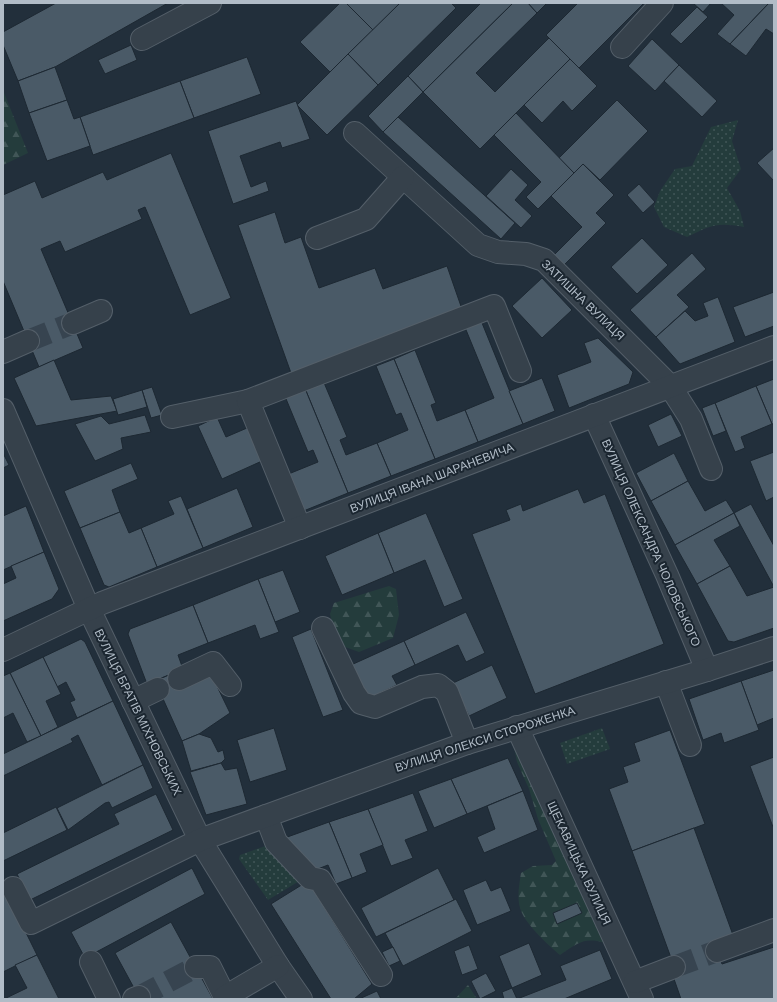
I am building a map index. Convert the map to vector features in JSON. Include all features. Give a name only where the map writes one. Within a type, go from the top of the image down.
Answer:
[{"type":"street","points":[[142,39],[210,3]]},
{"type":"street","points":[[622,47],[662,3]]},
{"type":"street","name":"ЗАТИШНА ВУЛИЦЯ","points":[[355,133],[478,245],[498,252],[526,254],[544,260],[670,386],[691,419],[711,468]]},
{"type":"street","points":[[317,238],[366,219],[403,177]]},
{"type":"street","points":[[172,417],[248,401],[494,306],[520,371]]},
{"type":"street","points":[[72,323],[101,311]]},
{"type":"street","points":[[3,352],[28,341]]},
{"type":"street","name":"ВУЛИЦЯ ІВАНА ШАРАНЕВИЧА","points":[[3,650],[89,608],[774,347]]},
{"type":"street","points":[[248,401],[300,528]]},
{"type":"street","name":"ВУЛИЦЯ ОЛЕКСАНДРА ЧОЛОВСЬКОГО","points":[[594,415],[667,575],[707,670]]},
{"type":"street","name":"ВУЛИЦЯ БРАТІВ МІХНОВСЬКИХ","points":[[5,418],[89,608],[200,840],[278,966],[301,999]]},
{"type":"street","points":[[323,628],[354,693],[361,703],[375,707],[422,687],[438,685],[447,692],[467,743]]},
{"type":"street","name":"ВУЛИЦЯ ОЛЕКСИ СТОРОЖЕНКА","points":[[13,888],[31,923],[200,840],[467,743],[707,670],[774,648]]},
{"type":"street","points":[[179,679],[213,663],[230,684]]},
{"type":"street","points":[[666,682],[690,745]]},
{"type":"street","points":[[133,701],[158,689]]},
{"type":"street","name":"ЩЕКАВИЦЬКА ВУЛИЦЯ","points":[[517,727],[638,990]]},
{"type":"street","points":[[266,816],[276,842],[310,878],[320,880],[381,975]]},
{"type":"street","points":[[717,951],[774,930]]},
{"type":"street","points":[[91,962],[109,999]]},
{"type":"street","points":[[196,967],[210,967],[225,998],[278,966]]},
{"type":"street","points":[[638,990],[674,967]]},
{"type":"green space","points":[[3,90],[28,153],[3,165]]},
{"type":"green space","points":[[738,120],[732,141],[741,169],[727,188],[740,211],[744,227],[720,225],[708,227],[687,237],[664,227],[654,207],[660,191],[675,169],[692,166],[711,127]]},
{"type":"green space","points":[[389,586],[396,589],[399,615],[393,638],[359,652],[337,644],[330,614],[334,603]]},
{"type":"green space","points":[[602,728],[610,749],[567,764],[560,743]]},
{"type":"green space","points":[[513,742],[616,946],[592,940],[581,942],[560,955],[533,929],[522,913],[519,904],[521,873],[533,866],[552,865],[556,861],[538,819],[529,789],[517,762]]},
{"type":"green space","points":[[271,844],[301,880],[268,900],[239,859],[240,855]]},
{"type":"green space","points":[[468,985],[477,999],[455,999]]},
{"type":"building","points":[[56,3],[168,3],[55,67],[18,81],[3,45],[3,32]]},
{"type":"building","points":[[340,3],[346,3],[373,30],[330,72],[300,42]]},
{"type":"building","points":[[346,3],[400,3],[373,30]]},
{"type":"building","points":[[346,3],[400,3],[373,30]]},
{"type":"building","points":[[400,3],[451,3],[456,8],[378,85],[348,54]]},
{"type":"building","points":[[481,3],[513,3],[423,92],[408,76]]},
{"type":"building","points":[[513,3],[528,3],[537,13],[476,73],[495,92],[549,38],[570,59],[480,149],[423,92]]},
{"type":"building","points":[[528,3],[547,3],[537,13]]},
{"type":"building","points":[[578,3],[644,3],[579,68],[546,35]]},
{"type":"building","points":[[693,3],[711,3],[703,12]]},
{"type":"building","points":[[721,3],[769,3],[730,44],[717,34],[734,15]]},
{"type":"building","points":[[769,3],[774,3],[774,34],[766,29],[746,56],[730,44]]},
{"type":"building","points":[[697,7],[708,17],[681,44],[670,34]]},
{"type":"building","points":[[652,39],[679,65],[655,91],[628,66]]},
{"type":"building","points":[[131,45],[137,60],[105,74],[98,60]]},
{"type":"building","points":[[348,54],[378,85],[327,135],[297,105]]},
{"type":"building","points":[[247,57],[261,94],[194,118],[180,81]]},
{"type":"building","points":[[570,59],[597,86],[572,111],[563,101],[542,123],[524,105]]},
{"type":"building","points":[[679,65],[717,101],[702,117],[664,81]]},
{"type":"building","points":[[55,67],[67,100],[29,113],[18,81]]},
{"type":"building","points":[[408,76],[423,92],[383,132],[368,116]]},
{"type":"building","points":[[180,81],[194,118],[93,155],[80,117]]},
{"type":"building","points":[[67,100],[74,119],[80,117],[90,146],[47,161],[29,113]]},
{"type":"building","points":[[617,100],[648,131],[600,180],[583,164],[574,173],[559,158]]},
{"type":"building","points":[[296,101],[310,139],[282,148],[280,142],[240,156],[251,187],[266,181],[269,191],[233,204],[208,131]]},
{"type":"building","points":[[516,113],[574,173],[538,209],[526,197],[541,182],[494,135]]},
{"type":"building","points":[[398,117],[515,223],[501,239],[383,132]]},
{"type":"building","points":[[774,148],[774,181],[757,163]]},
{"type":"building","points":[[171,153],[231,298],[190,315],[145,207],[138,210],[142,219],[65,252],[60,241],[41,249],[83,348],[39,367],[3,281],[3,195],[35,181],[42,198],[103,172],[107,180]]},
{"type":"building","points":[[583,164],[614,195],[596,213],[606,223],[563,266],[553,256],[582,227],[551,196]]},
{"type":"building","points":[[511,169],[528,185],[515,200],[532,216],[521,228],[486,196]]},
{"type":"building","points":[[639,184],[655,202],[643,213],[627,195]]},
{"type":"building","points":[[275,212],[285,243],[301,237],[319,288],[375,268],[383,289],[447,266],[463,312],[291,373],[238,225]]},
{"type":"building","points":[[642,238],[668,265],[637,294],[611,267]]},
{"type":"building","points":[[692,253],[706,269],[677,295],[689,307],[656,337],[630,310]]},
{"type":"building","points":[[542,278],[572,310],[542,338],[512,306]]},
{"type":"building","points":[[774,292],[774,326],[745,337],[733,307]]},
{"type":"building","points":[[718,297],[735,342],[680,364],[656,337],[685,311],[695,321],[708,316],[703,303]]},
{"type":"building","points":[[480,318],[523,424],[478,442],[465,410],[494,398],[464,325]]},
{"type":"building","points":[[598,338],[633,372],[629,384],[569,408],[557,375],[591,362],[584,343]]},
{"type":"building","points":[[415,350],[436,403],[431,405],[437,421],[465,410],[478,442],[435,459],[394,359]]},
{"type":"building","points":[[394,359],[435,459],[391,476],[377,443],[408,430],[401,413],[396,415],[376,366]]},
{"type":"building","points":[[54,360],[71,400],[111,396],[117,411],[36,426],[14,378]]},
{"type":"building","points":[[322,378],[347,437],[340,440],[346,455],[377,443],[391,476],[348,493],[304,386]]},
{"type":"building","points":[[542,378],[555,411],[523,424],[509,391]]},
{"type":"building","points":[[774,379],[774,424],[772,424],[756,386]]},
{"type":"building","points":[[304,386],[348,493],[301,512],[286,475],[318,462],[313,450],[308,452],[284,394]]},
{"type":"building","points":[[756,386],[772,424],[741,437],[745,448],[735,452],[715,403]]},
{"type":"building","points":[[152,387],[162,415],[151,418],[142,390]]},
{"type":"building","points":[[142,390],[147,407],[118,415],[113,399]]},
{"type":"building","points":[[715,403],[726,431],[713,436],[702,408]]},
{"type":"building","points":[[671,414],[682,436],[658,447],[648,425]]},
{"type":"building","points":[[145,415],[151,432],[121,438],[123,449],[95,461],[75,424],[101,416],[109,424]]},
{"type":"building","points":[[217,417],[226,437],[247,428],[262,461],[222,479],[198,426]]},
{"type":"building","points":[[774,452],[774,497],[766,501],[750,461]]},
{"type":"building","points":[[3,453],[9,465],[3,468]]},
{"type":"building","points":[[674,453],[688,481],[651,501],[636,473]]},
{"type":"building","points":[[131,463],[138,479],[112,490],[120,512],[80,528],[64,491]]},
{"type":"building","points":[[688,481],[705,511],[726,500],[734,513],[675,545],[651,501]]},
{"type":"building","points":[[237,488],[253,527],[203,548],[187,509]]},
{"type":"building","points":[[578,489],[584,503],[605,494],[664,644],[535,694],[472,534],[510,520],[506,510],[521,504],[523,511]]},
{"type":"building","points":[[181,496],[203,548],[157,567],[141,528],[174,514],[168,501]]},
{"type":"building","points":[[751,504],[774,546],[774,587],[734,513]]},
{"type":"building","points":[[26,506],[44,552],[3,570],[3,516]]},
{"type":"building","points":[[120,512],[129,533],[141,528],[157,567],[109,587],[104,585],[80,528]]},
{"type":"building","points":[[426,513],[463,599],[444,607],[425,560],[394,573],[378,533]]},
{"type":"building","points":[[734,513],[740,526],[714,540],[730,566],[697,584],[675,545]]},
{"type":"building","points":[[378,533],[394,573],[342,595],[325,556]]},
{"type":"building","points":[[44,552],[59,589],[52,599],[3,621],[3,584],[16,578],[11,566]]},
{"type":"building","points":[[730,566],[747,596],[774,587],[774,628],[734,642],[728,641],[697,584]]},
{"type":"building","points":[[283,570],[300,612],[275,622],[258,579]]},
{"type":"building","points":[[258,579],[279,632],[260,639],[255,625],[208,643],[193,605]]},
{"type":"building","points":[[193,605],[208,643],[178,655],[183,669],[147,684],[128,634],[130,629]]},
{"type":"building","points":[[466,612],[485,653],[466,662],[458,645],[415,665],[404,641]]},
{"type":"building","points":[[311,629],[343,710],[323,717],[292,637]]},
{"type":"building","points":[[81,639],[85,642],[113,701],[77,718],[70,702],[75,700],[66,682],[57,687],[43,657]]},
{"type":"building","points":[[404,641],[415,665],[392,676],[397,685],[367,699],[351,665]]},
{"type":"building","points":[[43,657],[61,694],[46,701],[58,727],[41,736],[10,673]]},
{"type":"building","points":[[492,665],[507,698],[469,716],[453,683]]},
{"type":"building","points":[[774,670],[774,718],[757,725],[741,681]]},
{"type":"building","points":[[176,672],[183,686],[212,676],[230,713],[199,734],[182,741],[155,681]]},
{"type":"building","points":[[10,673],[41,736],[27,742],[13,713],[3,718],[3,676]]},
{"type":"building","points":[[741,681],[759,730],[724,743],[721,733],[703,740],[689,699]]},
{"type":"building","points":[[113,701],[143,765],[102,785],[78,735],[71,739],[73,742],[3,776],[3,754]]},
{"type":"building","points":[[274,728],[287,770],[250,782],[237,740]]},
{"type":"building","points":[[670,730],[705,824],[632,851],[609,789],[628,782],[623,767],[640,761],[634,743]]},
{"type":"building","points":[[199,734],[211,738],[218,752],[223,750],[225,759],[221,763],[191,771],[182,741]]},
{"type":"building","points":[[774,757],[774,826],[773,827],[750,766]]},
{"type":"building","points":[[508,758],[523,791],[467,814],[451,779]]},
{"type":"building","points":[[221,763],[225,770],[237,768],[247,804],[206,815],[190,772]]},
{"type":"building","points":[[143,765],[153,788],[112,808],[109,802],[105,803],[68,830],[57,808]]},
{"type":"building","points":[[451,779],[467,814],[434,828],[418,791]]},
{"type":"building","points":[[523,791],[538,830],[484,853],[477,837],[495,829],[487,806]]},
{"type":"building","points":[[413,793],[428,831],[405,840],[413,858],[391,866],[368,809]]},
{"type":"building","points":[[156,794],[173,830],[30,900],[17,874],[119,824],[114,814]]},
{"type":"building","points":[[56,807],[67,830],[3,861],[3,833]]},
{"type":"building","points":[[368,809],[383,845],[360,854],[367,872],[352,878],[329,822]]},
{"type":"building","points":[[329,822],[352,878],[336,884],[328,865],[310,872],[279,840]]},
{"type":"building","points":[[694,828],[733,935],[714,942],[722,964],[774,947],[774,999],[681,999],[674,979],[678,977],[632,851]]},
{"type":"building","points":[[192,868],[205,894],[85,958],[71,932]]},
{"type":"building","points":[[438,868],[454,900],[376,937],[361,908]]},
{"type":"building","points":[[486,880],[491,891],[501,887],[511,911],[477,925],[463,890]]},
{"type":"building","points":[[308,881],[372,984],[354,999],[331,999],[271,904]]},
{"type":"building","points":[[3,886],[37,955],[3,972]]},
{"type":"building","points":[[456,899],[472,931],[403,966],[385,933]]},
{"type":"building","points":[[577,903],[582,913],[557,924],[553,913]]},
{"type":"building","points":[[171,922],[213,999],[140,999],[115,953]]},
{"type":"building","points":[[529,943],[542,975],[512,988],[499,956]]},
{"type":"building","points":[[469,945],[478,969],[462,975],[454,951]]},
{"type":"building","points":[[393,947],[400,961],[389,966],[382,952]]},
{"type":"building","points":[[600,950],[612,979],[564,999],[517,999],[566,980],[560,966]]},
{"type":"building","points":[[37,955],[59,999],[4,999],[27,988],[15,965]]},
{"type":"building","points":[[486,973],[496,991],[480,999],[471,981]]},
{"type":"building","points":[[512,988],[517,999],[504,999],[502,992]]},
{"type":"building","points":[[377,991],[381,999],[359,999]]},
{"type":"tunnel","points":[[28,341],[73,323]]},
{"type":"tunnel","points":[[674,967],[717,951]]},
{"type":"tunnel","points":[[139,997],[196,967]]}]
